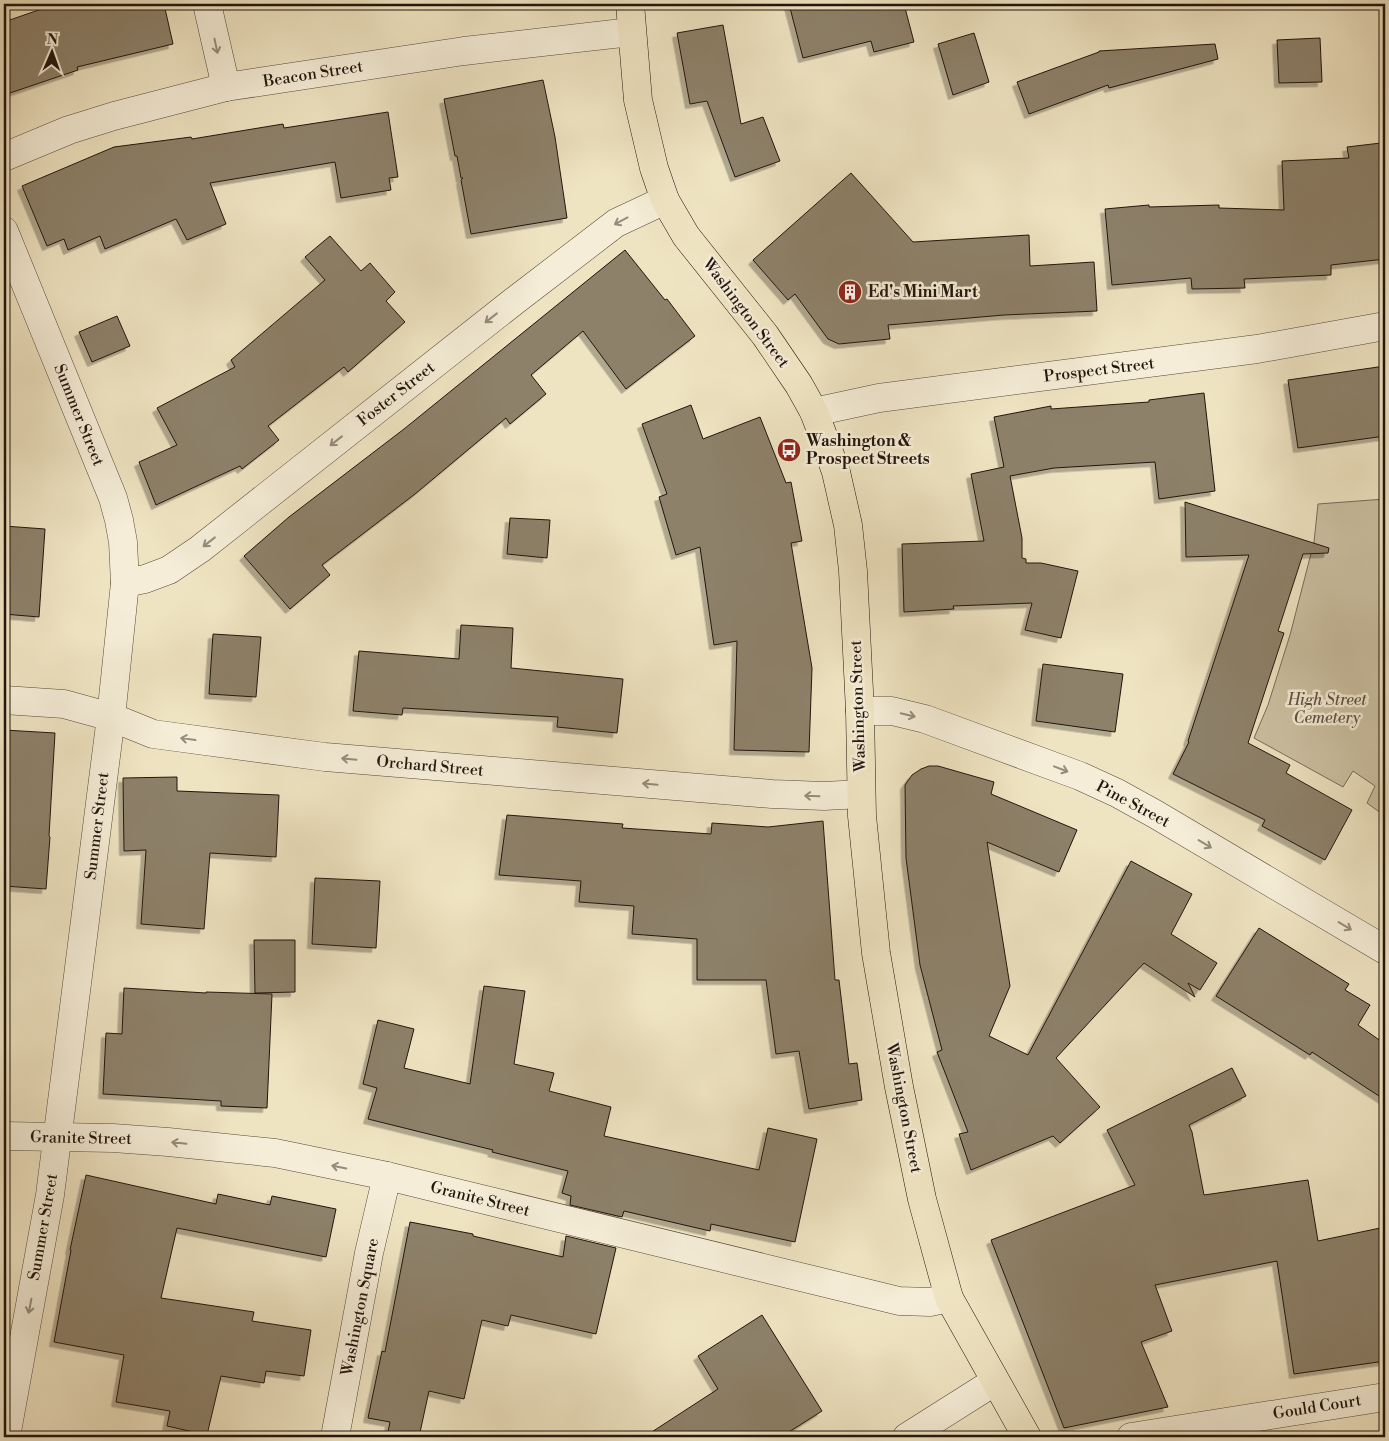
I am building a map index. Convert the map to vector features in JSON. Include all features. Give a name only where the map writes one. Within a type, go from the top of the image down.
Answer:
[{"type":"main road","name":"Washington Street","points":[[630,4],[638,100],[654,168],[665,200],[686,236],[783,360],[814,412],[836,472],[848,525],[853,571],[860,711],[862,816],[876,953],[899,1087],[922,1199],[949,1298],[994,1382],[1027,1437]]},
{"type":"street","points":[[206,4],[226,87]]},
{"type":"street","name":"Beacon Street","points":[[4,157],[87,124],[226,87],[464,51],[631,32]]},
{"type":"street","name":"Foster Street","points":[[125,583],[145,579],[169,570],[200,549],[616,223],[665,200]]},
{"type":"street","name":"Summer Street","points":[[4,231],[113,498],[123,542],[125,583],[111,717],[50,1195],[6,1437]]},
{"type":"street","name":"Prospect Street","points":[[814,412],[879,398],[1257,349],[1385,326]]},
{"type":"street","name":"Orchard Street","points":[[4,700],[64,704],[111,717],[153,734],[325,757],[772,794],[824,796],[861,794]]},
{"type":"street","name":"Pine Street","points":[[860,711],[892,711],[924,719],[1095,782],[1155,814],[1385,950]]},
{"type":"street","name":"Granite Street","points":[[4,1136],[113,1138],[159,1141],[275,1154],[387,1176],[899,1301],[930,1302],[949,1298]]},
{"type":"street","name":"Washington Square","points":[[335,1437],[369,1254],[387,1176]]},
{"type":"street","points":[[907,1437],[994,1382]]},
{"type":"street","name":"Gould Court","points":[[1131,1437],[1385,1397]]},
{"type":"green space","name":"High Street Cemetery","points":[[1385,499],[1385,816],[1367,803],[1375,786],[1353,771],[1343,787],[1254,738],[1268,705],[1290,635],[1314,542],[1318,504]]},
{"type":"building","points":[[56,4],[164,4],[173,44],[77,67],[78,70],[4,95],[4,22]]},
{"type":"building","points":[[789,4],[904,4],[914,42],[874,52],[871,41],[803,58]]},
{"type":"building","points":[[723,25],[741,124],[763,117],[780,161],[735,177],[707,101],[690,104],[677,33]]},
{"type":"building","points":[[974,33],[989,82],[953,95],[938,44]]},
{"type":"building","points":[[1320,38],[1322,82],[1279,83],[1277,40]]},
{"type":"building","points":[[1215,44],[1218,59],[1109,88],[1108,85],[1029,114],[1017,82],[1099,51]]},
{"type":"building","points":[[543,80],[555,137],[567,218],[471,234],[461,180],[463,178],[461,178],[457,156],[455,156],[444,99]]},
{"type":"building","points":[[388,112],[398,177],[389,178],[391,190],[341,198],[335,162],[210,183],[226,224],[187,240],[176,219],[105,249],[100,236],[68,250],[64,239],[47,246],[22,186],[114,147],[191,137],[192,139],[283,124],[284,128]]},
{"type":"building","points":[[1381,143],[1385,170],[1385,259],[1331,265],[1331,275],[1244,279],[1245,288],[1192,289],[1191,278],[1112,285],[1105,209],[1149,205],[1149,207],[1219,205],[1219,208],[1284,210],[1282,161],[1349,158],[1347,147]]},
{"type":"building","points":[[851,173],[913,242],[1029,235],[1030,266],[1094,262],[1097,311],[1004,315],[888,325],[890,339],[839,344],[828,339],[795,294],[788,300],[753,260]]},
{"type":"building","points":[[330,236],[361,271],[370,263],[395,292],[386,301],[405,322],[348,372],[344,367],[268,426],[279,440],[242,469],[240,466],[156,505],[139,462],[177,445],[157,408],[235,367],[231,360],[325,280],[305,257]]},
{"type":"building","points":[[625,250],[665,300],[667,299],[695,336],[626,389],[583,331],[531,375],[546,394],[510,424],[506,418],[415,494],[322,565],[330,575],[290,609],[244,556],[289,517],[404,429]]},
{"type":"building","points":[[117,316],[130,346],[92,362],[79,332]]},
{"type":"building","points":[[1385,366],[1385,436],[1298,448],[1288,380]]},
{"type":"building","points":[[1204,393],[1215,491],[1159,499],[1155,462],[1054,468],[1010,476],[1022,538],[1022,558],[1026,559],[1026,563],[1041,563],[1078,571],[1061,638],[1025,630],[1032,603],[953,606],[954,609],[904,612],[902,544],[984,541],[971,474],[1004,467],[994,417],[1051,406],[1051,409],[1149,402],[1149,400]]},
{"type":"building","points":[[691,405],[703,439],[760,417],[786,483],[791,482],[802,541],[791,543],[812,668],[809,752],[734,750],[737,641],[714,645],[700,547],[676,555],[659,497],[667,494],[642,424]]},
{"type":"building","points":[[1185,502],[1329,548],[1328,553],[1303,554],[1278,631],[1284,633],[1248,743],[1290,765],[1286,773],[1352,810],[1325,860],[1262,826],[1265,820],[1173,774],[1189,742],[1249,555],[1186,557]]},
{"type":"building","points":[[510,518],[550,520],[547,558],[507,554]]},
{"type":"building","points":[[4,526],[45,529],[39,617],[4,614]]},
{"type":"building","points":[[461,625],[513,628],[511,668],[623,679],[617,733],[557,727],[558,717],[403,708],[402,715],[353,711],[359,651],[459,659]]},
{"type":"building","points":[[213,634],[261,637],[256,697],[209,694]]},
{"type":"building","points":[[1043,664],[1123,674],[1115,732],[1036,721]]},
{"type":"building","points":[[4,730],[55,733],[46,889],[4,886]]},
{"type":"building","points":[[929,766],[938,766],[994,782],[991,794],[1077,830],[1059,872],[987,842],[1010,986],[989,1036],[1028,1055],[1131,861],[1192,894],[1171,934],[1217,963],[1200,990],[1188,983],[1195,997],[1144,963],[1056,1058],[1100,1107],[1060,1143],[1053,1136],[971,1170],[959,1134],[968,1132],[937,1052],[942,1050],[920,965],[906,858],[905,785],[912,775]]},
{"type":"building","points":[[177,777],[177,791],[279,795],[276,857],[210,853],[204,929],[141,924],[146,850],[124,851],[123,778]]},
{"type":"building","points":[[507,815],[623,824],[622,828],[711,834],[712,823],[768,827],[823,821],[835,980],[839,980],[849,1064],[857,1063],[862,1100],[809,1109],[799,1051],[776,1054],[766,980],[697,980],[697,939],[632,934],[634,906],[579,902],[581,881],[499,875]]},
{"type":"building","points":[[315,878],[380,881],[376,948],[312,944]]},
{"type":"building","points":[[1259,928],[1349,984],[1345,990],[1370,1005],[1358,1025],[1385,1044],[1385,1100],[1312,1052],[1310,1055],[1216,996]]},
{"type":"building","points":[[254,940],[295,940],[295,992],[255,993]]},
{"type":"building","points":[[484,986],[525,991],[514,1064],[554,1073],[549,1091],[611,1107],[604,1136],[759,1170],[768,1128],[817,1139],[795,1242],[711,1224],[710,1231],[624,1211],[622,1217],[570,1205],[571,1196],[562,1193],[568,1171],[368,1119],[377,1088],[363,1084],[378,1020],[414,1029],[404,1068],[470,1084]]},
{"type":"building","points":[[124,988],[206,993],[272,994],[267,1108],[221,1106],[221,1101],[103,1094],[106,1033],[122,1034]]},
{"type":"building","points":[[1232,1068],[1246,1096],[1189,1125],[1204,1195],[1308,1180],[1318,1241],[1385,1227],[1385,1361],[1294,1374],[1277,1261],[1155,1285],[1172,1331],[1141,1342],[1168,1407],[1064,1428],[991,1240],[1135,1185],[1107,1130]]},
{"type":"building","points":[[86,1175],[216,1204],[218,1194],[270,1205],[272,1196],[336,1209],[326,1257],[177,1228],[161,1298],[254,1312],[252,1321],[311,1330],[304,1376],[266,1371],[264,1383],[221,1376],[207,1435],[167,1426],[170,1411],[116,1402],[124,1355],[54,1342],[70,1250]]},
{"type":"building","points":[[410,1222],[473,1234],[473,1236],[563,1257],[566,1236],[616,1248],[596,1334],[511,1315],[508,1326],[482,1320],[464,1399],[429,1391],[419,1437],[387,1437],[390,1422],[368,1418],[382,1351],[385,1352]]},
{"type":"building","points":[[762,1315],[822,1411],[781,1437],[644,1437],[718,1389],[698,1356]]},
{"type":"place","name":"Ed's Mini Mart","points":[[850,292]]},
{"type":"place","name":"Washington & Prospect Streets","points":[[789,450]]}]
